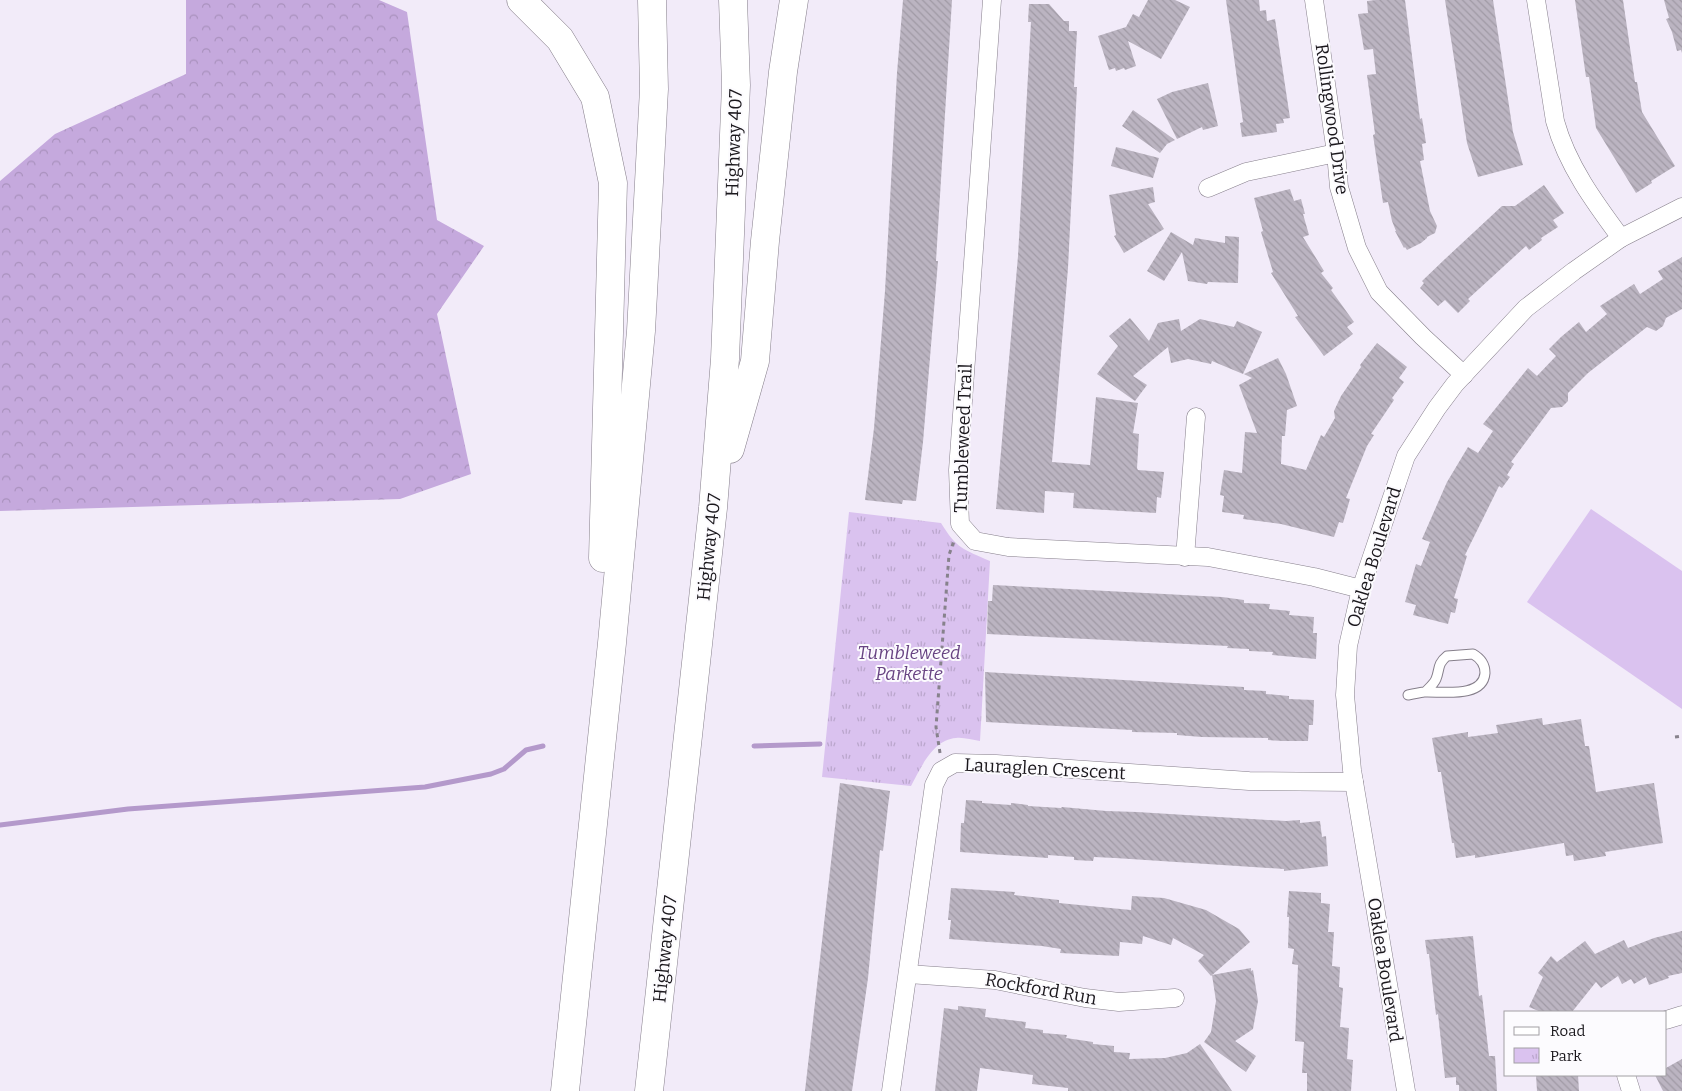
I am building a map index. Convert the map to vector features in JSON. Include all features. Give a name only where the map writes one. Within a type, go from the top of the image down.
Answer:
[{"type":"highway","points":[[521,0],[560,39],[595,98],[613,183],[603,573],[612,643]]},
{"type":"highway","points":[[565,1091],[612,643],[642,331],[654,88],[652,0]]},
{"type":"highway","name":"Highway 407","points":[[649,1091],[713,508],[725,359],[736,85],[733,0]]},
{"type":"highway","points":[[713,508],[755,361],[765,241],[783,72],[794,0]]},
{"type":"street","name":"Tumbleweed Trail","points":[[992,0],[958,470],[960,524],[975,541],[1008,547],[1208,557],[1314,577],[1361,589]]},
{"type":"street","name":"Rollingwood Drive","points":[[1314,0],[1339,186],[1358,248],[1379,292],[1464,375]]},
{"type":"street","points":[[1536,0],[1555,122],[1559,136],[1577,172],[1621,238]]},
{"type":"street","points":[[1208,188],[1246,172],[1336,153]]},
{"type":"street","name":"Oaklea Boulevard","points":[[1406,1091],[1354,782],[1346,720],[1345,695],[1348,646],[1361,589],[1406,456],[1437,408],[1464,375],[1526,308],[1574,271],[1621,238],[1682,207]]},
{"type":"street","points":[[1185,557],[1196,417]]},
{"type":"street","name":"Lauraglen Crescent","points":[[891,1091],[934,786],[941,771],[955,764],[996,764],[1249,781],[1354,782]]},
{"type":"street","name":"Rockford Run","points":[[908,974],[995,980],[1085,998],[1119,1002],[1175,998]]},
{"type":"street","points":[[1667,1020],[1682,1015]]},
{"type":"street","points":[[1626,1076],[1631,1091]]},
{"type":"lane","points":[[1408,695],[1425,692],[1446,694],[1474,689],[1483,680],[1485,674],[1482,662],[1472,654],[1447,656],[1439,666],[1437,678],[1425,692]]},
{"type":"path","points":[[941,771],[940,743],[936,727],[949,555],[960,524]]},
{"type":"path","points":[[1675,737],[1682,736]]},
{"type":"green space","points":[[186,0],[379,0],[407,12],[437,220],[484,246],[437,314],[471,474],[400,499],[0,511],[0,181],[55,134],[186,74]]},
{"type":"green space","points":[[1591,509],[1682,571],[1682,709],[1527,602]]},
{"type":"green space","name":"Tumbleweed Parkette","points":[[849,512],[941,523],[961,547],[990,561],[980,741],[959,738],[940,744],[923,763],[911,786],[822,777]]},
{"type":"building","points":[[903,0],[952,0],[936,261],[938,261],[923,442],[916,501],[903,500],[902,504],[865,500],[874,428],[885,291]]},
{"type":"building","points":[[1148,0],[1175,0],[1190,7],[1161,59],[1128,41],[1136,66],[1125,70],[1124,68],[1116,71],[1115,68],[1109,70],[1098,36],[1126,27],[1133,14],[1139,17]]},
{"type":"building","points":[[1226,0],[1259,0],[1260,11],[1266,10],[1267,21],[1275,19],[1290,118],[1283,119],[1284,123],[1276,124],[1277,132],[1242,137],[1240,123],[1243,122]]},
{"type":"building","points":[[1405,0],[1420,119],[1422,118],[1426,143],[1422,144],[1424,160],[1420,161],[1430,211],[1437,226],[1435,233],[1407,250],[1395,231],[1388,202],[1383,203],[1373,135],[1375,134],[1367,75],[1376,74],[1373,49],[1364,50],[1358,14],[1368,13],[1367,1]]},
{"type":"building","points":[[1445,0],[1493,0],[1513,132],[1523,165],[1478,177],[1467,143]]},
{"type":"building","points":[[1575,0],[1623,0],[1635,82],[1637,82],[1642,112],[1675,166],[1636,193],[1596,128],[1589,77],[1586,77]]},
{"type":"building","points":[[1664,0],[1682,0],[1682,53],[1681,50],[1677,51],[1666,19],[1669,18]]},
{"type":"building","points":[[1029,4],[1049,4],[1064,21],[1069,21],[1069,31],[1077,31],[1074,87],[1077,87],[1068,268],[1052,462],[1090,465],[1096,397],[1138,403],[1133,433],[1139,434],[1137,468],[1138,470],[1164,472],[1161,498],[1157,497],[1156,513],[1073,508],[1074,493],[1045,491],[1044,513],[996,509],[1018,256],[1031,22],[1028,22]]},
{"type":"building","points":[[1208,83],[1218,126],[1203,130],[1202,127],[1177,139],[1157,99],[1172,92]]},
{"type":"building","points":[[1133,110],[1175,140],[1167,144],[1160,153],[1122,126]]},
{"type":"building","points":[[1116,147],[1159,158],[1153,178],[1111,166]]},
{"type":"building","points":[[1544,185],[1564,213],[1553,220],[1558,227],[1541,238],[1542,240],[1529,250],[1526,246],[1468,299],[1470,301],[1458,313],[1445,300],[1438,306],[1420,288],[1424,283],[1422,281],[1502,206],[1515,206]]},
{"type":"building","points":[[1153,187],[1155,202],[1148,204],[1164,229],[1124,253],[1114,236],[1116,235],[1109,195]]},
{"type":"building","points":[[1290,189],[1294,201],[1301,199],[1309,235],[1303,237],[1324,271],[1321,273],[1333,288],[1331,290],[1354,322],[1347,327],[1353,334],[1324,356],[1295,317],[1298,316],[1271,273],[1273,272],[1261,232],[1263,231],[1254,198]]},
{"type":"building","points":[[1171,232],[1193,245],[1195,238],[1225,243],[1225,236],[1239,237],[1238,283],[1208,282],[1207,284],[1188,281],[1182,252],[1164,281],[1147,271]]},
{"type":"building","points":[[1682,257],[1682,309],[1666,318],[1663,326],[1656,331],[1647,327],[1588,373],[1568,393],[1568,401],[1562,407],[1551,408],[1511,462],[1514,464],[1507,475],[1510,477],[1502,488],[1499,486],[1465,555],[1467,556],[1454,598],[1458,599],[1455,613],[1451,612],[1448,624],[1413,615],[1416,605],[1405,602],[1416,564],[1421,566],[1430,542],[1422,539],[1447,482],[1468,447],[1478,453],[1493,431],[1483,424],[1528,368],[1537,376],[1556,356],[1549,349],[1561,337],[1579,322],[1586,332],[1607,314],[1600,306],[1634,284],[1640,294],[1663,279],[1658,271]]},
{"type":"building","points":[[1130,318],[1149,341],[1158,323],[1179,319],[1181,331],[1200,319],[1234,327],[1237,321],[1262,332],[1243,374],[1212,361],[1211,364],[1188,359],[1171,363],[1168,347],[1133,376],[1147,385],[1135,401],[1097,374],[1118,346],[1109,336]]},
{"type":"building","points":[[1377,343],[1407,367],[1399,378],[1404,382],[1392,398],[1394,400],[1371,434],[1374,435],[1367,446],[1346,498],[1350,499],[1343,523],[1339,522],[1334,537],[1281,524],[1243,519],[1244,515],[1222,512],[1224,496],[1220,495],[1224,470],[1242,473],[1245,432],[1257,433],[1239,385],[1252,378],[1244,374],[1278,358],[1286,374],[1297,406],[1287,410],[1285,436],[1282,436],[1281,464],[1306,470],[1321,435],[1324,437],[1335,418],[1334,411],[1341,396],[1361,367],[1360,365]]},
{"type":"building","points":[[993,585],[1222,597],[1244,600],[1244,603],[1270,604],[1269,609],[1290,611],[1289,615],[1314,617],[1313,633],[1317,633],[1316,659],[1272,655],[1273,652],[1227,648],[1228,646],[987,634],[988,601],[992,601]]},
{"type":"building","points":[[985,672],[1244,687],[1244,690],[1266,691],[1266,694],[1289,696],[1289,699],[1314,700],[1313,725],[1309,725],[1308,741],[1283,741],[1268,740],[1268,738],[1202,737],[1177,735],[1177,733],[1132,732],[1132,730],[986,722]]},
{"type":"building","points":[[1542,718],[1543,725],[1581,719],[1585,746],[1589,746],[1596,792],[1654,783],[1663,843],[1605,852],[1606,856],[1574,861],[1573,855],[1566,856],[1564,843],[1475,858],[1475,855],[1456,858],[1441,772],[1438,772],[1432,738],[1468,732],[1468,737],[1498,733],[1496,725]]},
{"type":"building","points":[[840,783],[890,791],[883,851],[880,850],[868,978],[852,1091],[805,1091]]},
{"type":"building","points":[[966,800],[982,801],[982,803],[1011,805],[1011,803],[1028,806],[1106,811],[1286,821],[1300,820],[1300,823],[1320,821],[1322,837],[1326,836],[1328,866],[1284,871],[1284,869],[1115,858],[1094,857],[1093,861],[1074,860],[1074,857],[1048,855],[1048,858],[960,852],[961,823],[964,823]]},
{"type":"building","points":[[951,888],[1015,892],[1014,895],[1059,900],[1059,903],[1131,910],[1132,896],[1164,898],[1206,910],[1239,929],[1250,942],[1211,976],[1198,961],[1204,955],[1173,938],[1171,945],[1143,936],[1142,944],[1120,942],[1119,956],[1060,953],[1061,949],[1042,946],[949,939],[951,920],[948,920]]},
{"type":"building","points":[[1289,891],[1321,893],[1321,903],[1330,904],[1328,932],[1334,932],[1332,966],[1340,967],[1339,987],[1343,988],[1340,1027],[1349,1028],[1347,1059],[1353,1060],[1351,1091],[1307,1091],[1307,1073],[1302,1073],[1304,1042],[1295,1041],[1298,965],[1292,964],[1294,949],[1288,948],[1289,917],[1287,917]]},
{"type":"building","points":[[1682,931],[1682,973],[1668,976],[1669,978],[1649,985],[1646,977],[1634,984],[1631,979],[1622,984],[1618,976],[1601,988],[1596,982],[1573,1011],[1539,1011],[1529,1007],[1543,977],[1538,973],[1551,956],[1557,962],[1585,941],[1595,954],[1624,940],[1628,948],[1654,938]]},
{"type":"building","points":[[1473,936],[1479,996],[1482,995],[1489,1056],[1495,1056],[1497,1091],[1459,1091],[1459,1085],[1456,1085],[1456,1077],[1445,1078],[1438,1014],[1436,1015],[1429,954],[1427,954],[1425,940]]},
{"type":"building","points":[[1251,968],[1251,971],[1253,970],[1258,1001],[1253,1029],[1235,1041],[1256,1056],[1246,1072],[1204,1042],[1211,1032],[1216,1001],[1212,975]]},
{"type":"building","points":[[958,1006],[986,1009],[985,1017],[1026,1022],[1025,1028],[1043,1030],[1043,1033],[1067,1035],[1066,1038],[1114,1046],[1114,1052],[1130,1053],[1129,1059],[1165,1058],[1187,1053],[1200,1044],[1232,1091],[1068,1091],[1068,1088],[1032,1084],[1033,1075],[980,1068],[977,1091],[935,1091],[944,1008],[958,1010]]},
{"type":"building","points":[[1682,1059],[1682,1091],[1663,1091],[1656,1076],[1667,1076],[1667,1067]]},
{"type":"building","points":[[1536,1076],[1578,1076],[1579,1091],[1537,1091]]},
{"type":"waterway","points":[[754,746],[820,744]]},
{"type":"waterway","points":[[0,825],[128,809],[425,787],[491,774],[504,769],[526,750],[543,746]]}]
